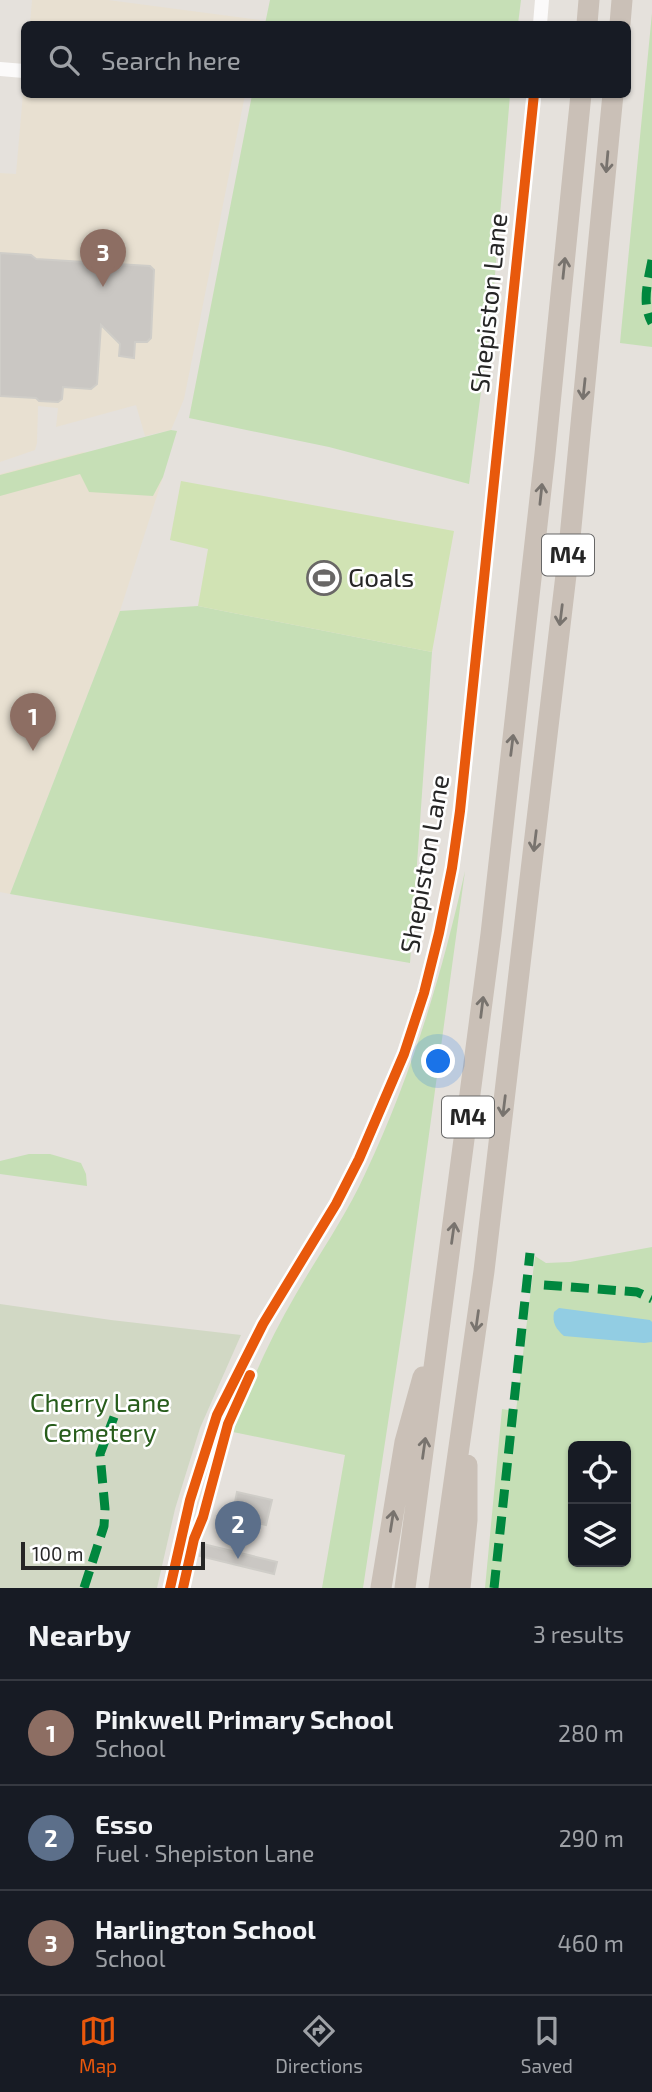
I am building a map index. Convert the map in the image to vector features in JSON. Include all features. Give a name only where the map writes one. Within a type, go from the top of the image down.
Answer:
[{"type":"highway","points":[[587,21],[589,0]]},
{"type":"highway","points":[[620,21],[622,0]]},
{"type":"highway","name":"M4","points":[[405,1588],[491,934],[527,622],[581,98]]},
{"type":"highway","name":"M4","points":[[439,1588],[486,1258],[566,570],[613,98]]},
{"type":"highway","name":"M4","points":[[381,1588],[405,1443],[444,1300]]},
{"type":"highway","name":"M4","points":[[460,1588],[467,1520],[466,1395]]},
{"type":"street","points":[[540,21],[542,0]]},
{"type":"street","points":[[0,69],[21,71]]},
{"type":"street","name":"Shepiston Lane","points":[[170,1588],[190,1500],[217,1415],[263,1324],[336,1204],[359,1160],[416,1020],[439,933],[460,811],[534,98]]},
{"type":"shaded area","points":[[32,0],[108,0],[260,20],[260,21],[30,21]]},
{"type":"shaded area","points":[[23,98],[244,98],[184,399],[171,430],[145,436],[136,405],[56,427],[58,408],[38,406],[35,450],[0,462],[0,173],[16,174]]},
{"type":"shaded area","points":[[83,452],[163,477],[120,611],[10,894],[0,892],[0,474]]},
{"type":"green space","points":[[270,0],[521,0],[518,21],[266,21]]},
{"type":"green space","points":[[652,13],[652,347],[620,343]]},
{"type":"green space","points":[[251,98],[510,98],[493,299],[469,484],[329,447],[189,418]]},
{"type":"green space","points":[[171,430],[177,431],[163,477],[153,496],[89,492],[80,474],[0,496],[0,475]]},
{"type":"green space","name":"Goals","points":[[181,481],[454,531],[432,652],[198,606],[208,549],[170,540]]},
{"type":"green space","points":[[198,606],[432,652],[410,963],[10,894],[120,611]]},
{"type":"green space","points":[[465,871],[405,1310],[363,1588],[322,1588],[345,1455],[233,1432],[248,1390],[271,1341],[349,1205],[382,1137],[424,1025]]},
{"type":"green space","points":[[29,1154],[50,1154],[81,1163],[87,1186],[0,1174],[0,1161]]},
{"type":"green space","points":[[652,1247],[652,1588],[485,1588],[502,1409],[516,1411],[535,1256],[546,1263],[570,1262]]},
{"type":"green space","name":"Cherry Lane Cemetery","points":[[0,1304],[241,1335],[200,1428],[175,1509],[157,1588],[0,1588]]},
{"type":"water","points":[[559,1308],[650,1320],[652,1342],[564,1336],[554,1323],[554,1312]]},
{"type":"building","points":[[0,253],[31,255],[36,259],[150,266],[154,270],[151,338],[147,342],[135,342],[134,358],[119,356],[120,344],[101,325],[97,384],[91,389],[63,387],[62,399],[58,402],[0,396]]},
{"type":"building","points":[[237,1492],[272,1500],[266,1525],[232,1517]]},
{"type":"building","points":[[203,1544],[277,1562],[274,1574],[200,1556]]},
{"type":"marked path","points":[[652,260],[646,300],[652,323]]},
{"type":"marked path","points":[[494,1588],[530,1253]]},
{"type":"marked path","points":[[544,1285],[637,1292],[652,1299]]},
{"type":"marked path","points":[[84,1588],[104,1526],[100,1454],[114,1417]]},
{"type":"cycle path","points":[[170,1588],[190,1500],[217,1415],[263,1324],[336,1204],[359,1159],[404,1054],[424,993],[439,933],[460,811],[534,98]]},
{"type":"cycle path","points":[[183,1588],[194,1539],[203,1517],[228,1424],[250,1375]]},
{"type":"place","name":"Harlington School","points":[[103,287]]},
{"type":"place","name":"Goals","points":[[324,578]]},
{"type":"place","name":"Pinkwell Primary School","points":[[33,751]]},
{"type":"place","name":"Esso","points":[[238,1559]]}]
